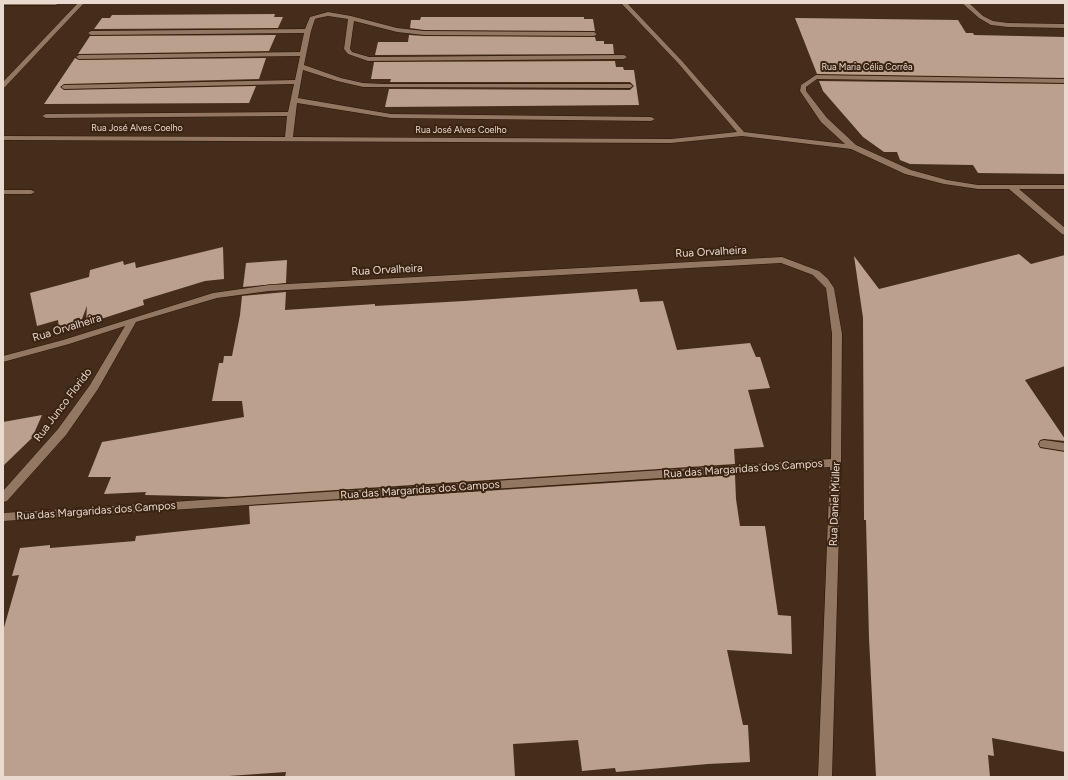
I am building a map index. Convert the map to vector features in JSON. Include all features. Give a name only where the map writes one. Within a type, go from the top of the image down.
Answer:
[{"type":"street","points":[[3,3],[56,3]]},
{"type":"street","points":[[3,86],[81,3]]},
{"type":"street","points":[[624,3],[680,62],[742,134]]},
{"type":"street","points":[[965,3],[981,17],[991,23],[1008,25],[1065,26]]},
{"type":"street","points":[[290,139],[291,114],[300,66],[312,18],[328,14],[351,18],[397,30],[424,33],[594,34]]},
{"type":"street","points":[[351,18],[347,49],[350,53],[368,59],[624,57]]},
{"type":"street","points":[[91,33],[308,31]]},
{"type":"street","points":[[79,57],[303,54]]},
{"type":"street","points":[[300,66],[339,80],[363,85],[630,86]]},
{"type":"street","name":"Rua Maria Célia Corrêa","points":[[1065,81],[879,76],[816,77],[803,86],[803,91],[824,120],[853,147],[908,172],[948,182],[978,187],[1065,187]]},
{"type":"street","points":[[64,87],[298,82]]},
{"type":"street","points":[[294,100],[392,116],[651,119]]},
{"type":"street","points":[[46,116],[291,114]]},
{"type":"street","name":"Rua José Alves Coelho","points":[[3,138],[671,141],[742,134],[853,147]]},
{"type":"street","points":[[1012,187],[1065,232]]},
{"type":"street","points":[[3,192],[31,192]]},
{"type":"street","name":"Rua Orvalheira","points":[[3,359],[66,342],[216,295],[270,288],[782,260]]},
{"type":"street","name":"Rua Daniel Müller","points":[[782,260],[816,273],[825,281],[830,288],[837,334],[836,462],[825,777]]},
{"type":"street","name":"Rua Junco Florido","points":[[3,498],[62,432],[94,387],[133,320]]},
{"type":"street","points":[[1044,444],[1065,447]]},
{"type":"street","name":"Rua das Margaridas dos Campos","points":[[3,517],[836,462]]},
{"type":"building","points":[[275,14],[274,17],[283,17],[278,28],[94,29],[102,18],[110,18],[112,15]]},
{"type":"building","points":[[421,17],[584,17],[584,19],[593,19],[595,31],[424,30],[410,28],[411,20],[420,20]]},
{"type":"building","points":[[795,18],[958,20],[966,33],[973,33],[974,35],[1065,37],[1065,78],[817,74]]},
{"type":"building","points":[[276,35],[269,51],[78,54],[90,36]]},
{"type":"building","points":[[409,35],[595,37],[596,41],[604,41],[604,44],[613,44],[614,54],[375,55],[378,42],[408,42]]},
{"type":"building","points":[[75,58],[79,60],[266,58],[259,79],[64,84],[60,87],[64,90],[256,86],[249,103],[44,104]]},
{"type":"building","points":[[615,61],[616,67],[623,67],[624,70],[634,70],[639,105],[385,107],[389,89],[630,90],[634,86],[630,82],[390,82],[391,79],[371,79],[374,62]]},
{"type":"building","points":[[819,81],[1065,84],[1065,174],[978,173],[973,165],[910,164],[900,160],[897,152],[884,152],[863,137],[823,91]]},
{"type":"building","points":[[223,247],[224,279],[205,281],[143,300],[144,305],[104,318],[86,322],[87,306],[80,324],[59,329],[58,320],[37,326],[30,293],[89,277],[90,270],[123,261],[124,265],[135,262],[136,268]]},
{"type":"building","points":[[1019,254],[1031,264],[1065,255],[1065,366],[1025,380],[1065,439],[1065,441],[1044,439],[1040,440],[1038,444],[1040,448],[1065,452],[1065,752],[992,738],[994,756],[988,755],[990,777],[876,777],[869,638],[866,520],[864,520],[863,318],[854,256],[879,289]]},
{"type":"building","points":[[287,260],[286,283],[243,287],[246,263]]},
{"type":"building","points":[[637,289],[640,302],[663,301],[677,350],[750,343],[756,357],[760,357],[770,388],[748,390],[764,447],[734,449],[735,464],[228,497],[145,495],[146,492],[104,494],[111,477],[88,477],[102,442],[244,417],[242,401],[212,401],[219,363],[223,363],[224,356],[232,356],[242,296],[286,292],[285,310],[375,304],[375,306],[464,301]]},
{"type":"building","points":[[42,415],[32,438],[3,466],[3,422]]},
{"type":"building","points":[[735,475],[736,499],[740,526],[765,526],[778,615],[791,616],[792,654],[727,650],[743,725],[748,725],[750,762],[616,772],[615,768],[582,771],[578,740],[513,744],[515,777],[285,777],[286,772],[214,777],[3,777],[3,631],[19,575],[12,576],[20,548],[50,545],[50,548],[135,541],[136,536],[250,524],[249,506]]}]
